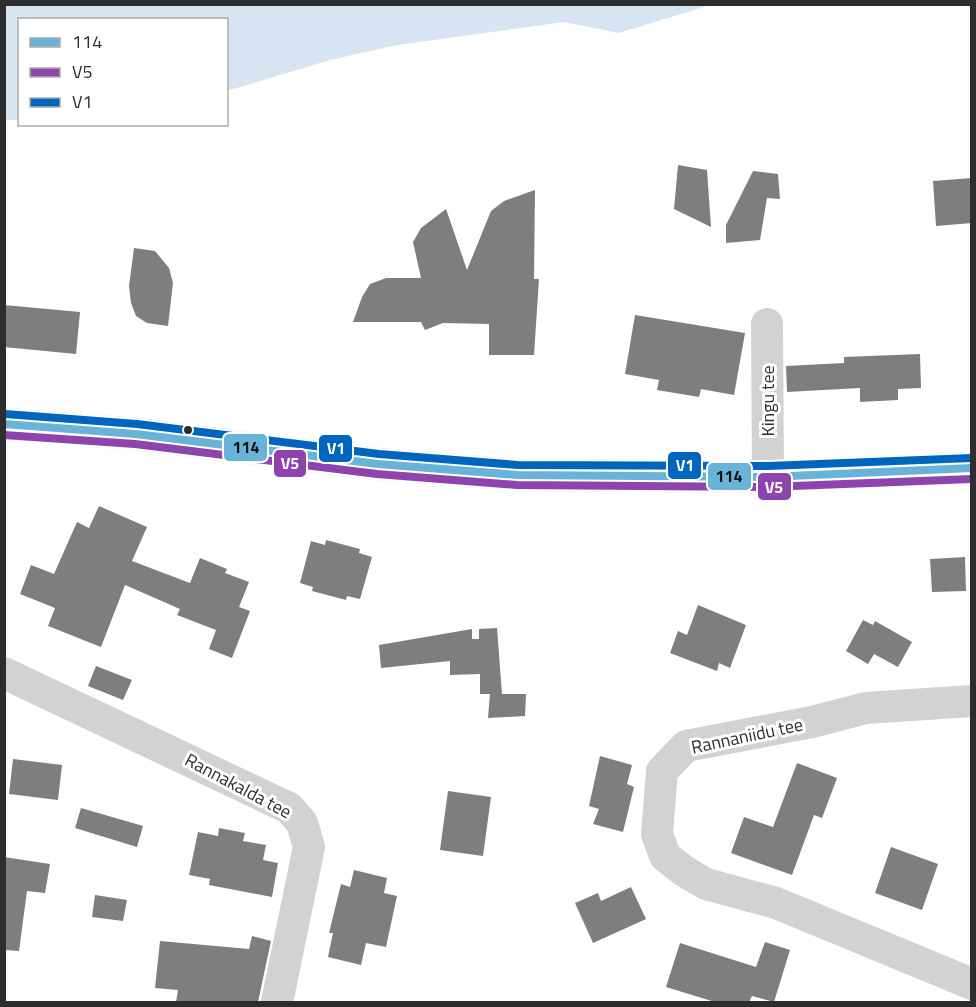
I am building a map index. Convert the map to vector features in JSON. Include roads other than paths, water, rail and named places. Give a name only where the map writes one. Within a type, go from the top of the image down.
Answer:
[{"type":"street","name":"Kingu tee","points":[[767,324],[768,477]]},
{"type":"street","points":[[4,424],[136,434],[378,464],[518,475],[768,477],[972,468]]},
{"type":"street","name":"Rannakalda tee","points":[[4,673],[289,808],[302,823],[309,847],[277,1002]]},
{"type":"street","name":"Rannaniidu tee","points":[[972,701],[866,708],[812,722],[686,746],[662,771],[657,834],[665,856],[706,884],[776,903],[972,984]]},
{"type":"water","points":[[5,4],[710,5],[619,33],[564,22],[397,45],[330,60],[228,91],[228,18],[18,18],[18,120],[5,120]]}]
